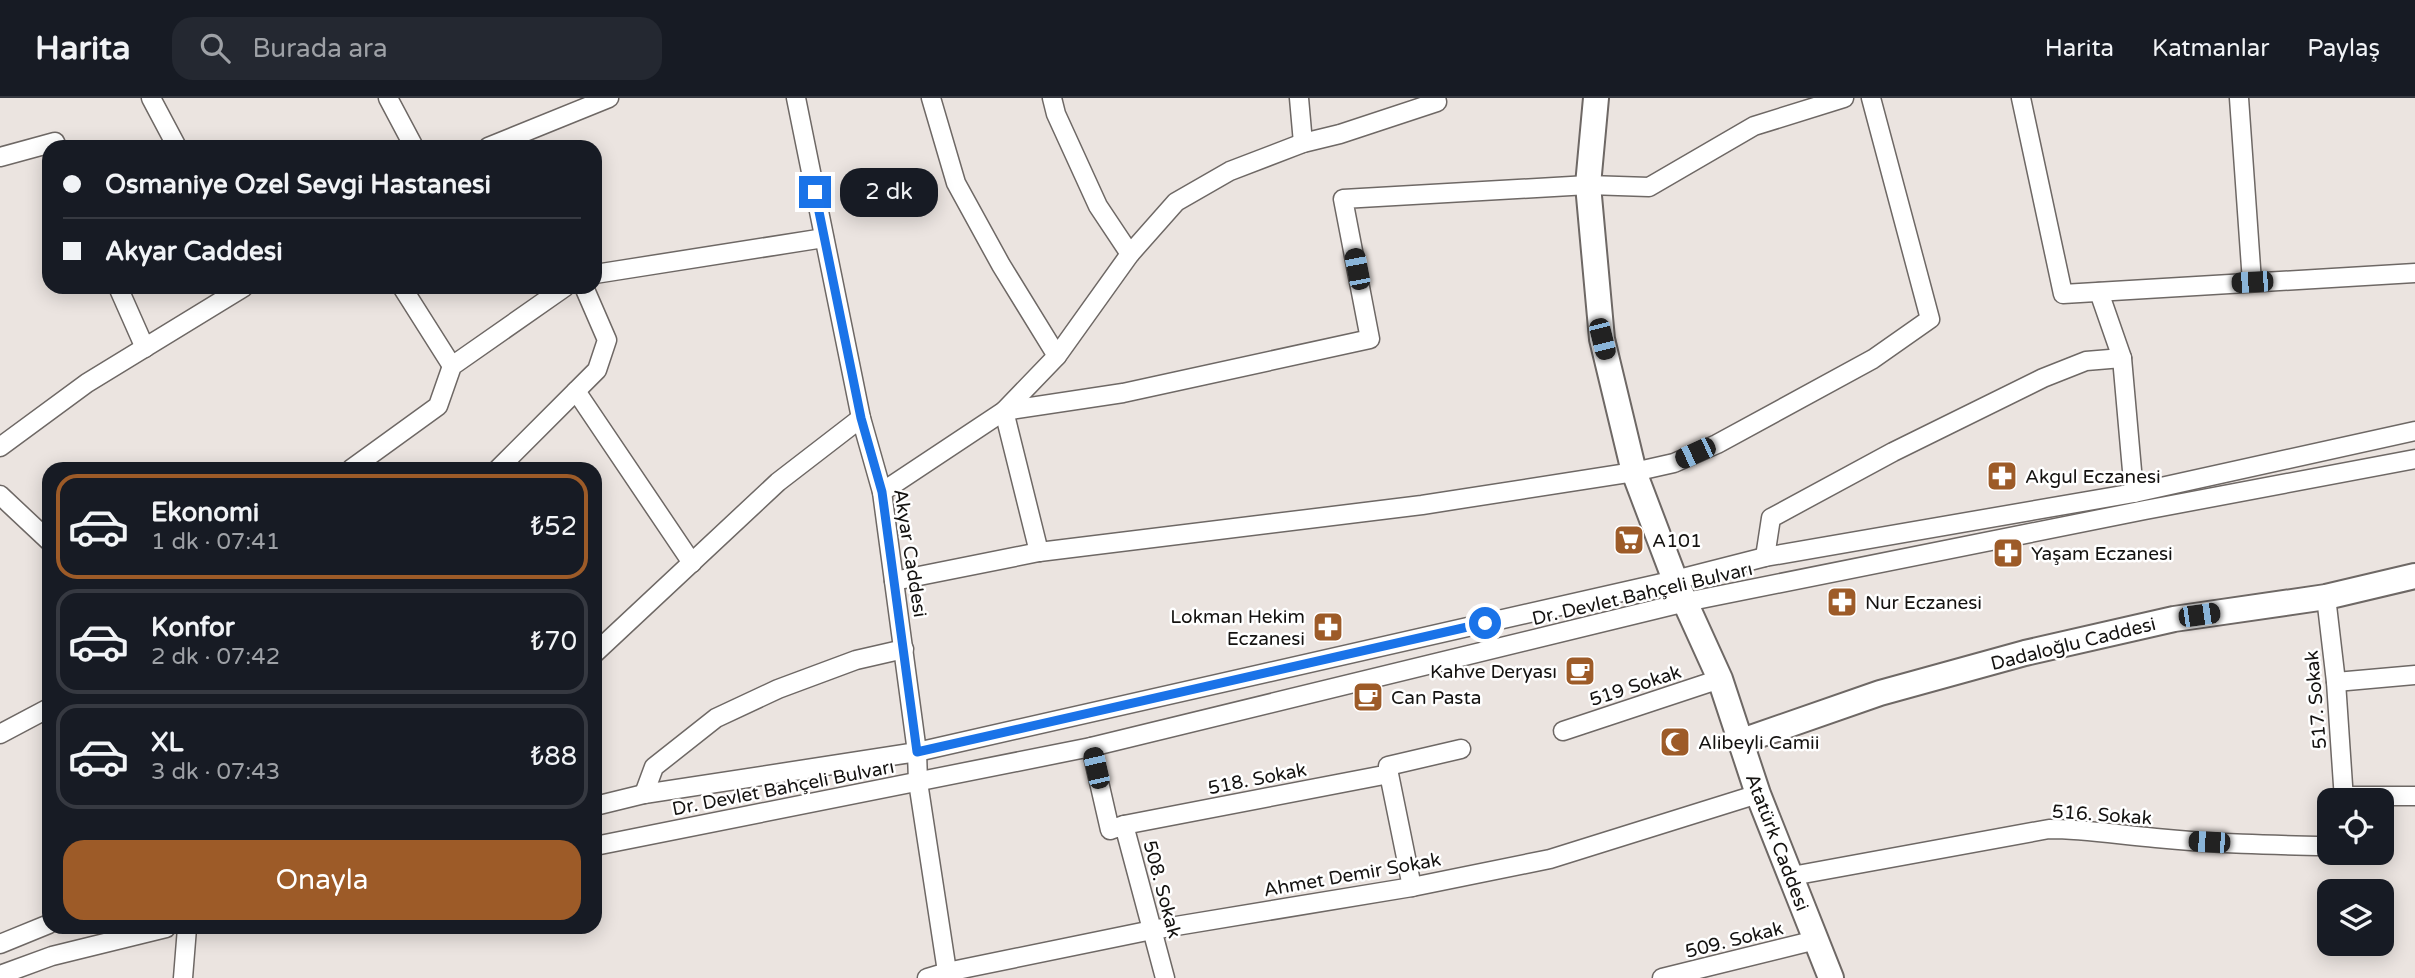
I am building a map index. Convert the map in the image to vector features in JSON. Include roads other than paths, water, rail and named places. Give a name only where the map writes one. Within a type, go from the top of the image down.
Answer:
[{"type":"street","points":[[151,98],[173,140]]},
{"type":"street","points":[[388,98],[410,140]]},
{"type":"street","points":[[524,140],[609,98]]},
{"type":"street","name":"Akyar Caddesi","points":[[796,98],[861,418],[882,492],[917,752],[918,782],[947,975]]},
{"type":"street","points":[[931,98],[956,183],[1001,265],[1057,356]]},
{"type":"street","points":[[1052,98],[1056,114],[1098,206],[1130,254]]},
{"type":"street","points":[[1299,98],[1303,143]]},
{"type":"street","points":[[882,492],[1004,411],[1057,356],[1130,254],[1176,202],[1230,171],[1303,143],[1340,134],[1437,102],[1436,98]]},
{"type":"street","name":"Atatürk Caddesi","points":[[1596,98],[1588,186],[1602,339],[1634,472],[1720,680],[1739,743],[1830,978]]},
{"type":"street","points":[[1004,411],[1123,393],[1370,339],[1343,199],[1588,186],[1648,187],[1754,126],[1844,98]]},
{"type":"street","points":[[894,581],[1039,552],[1422,505],[1634,472],[1674,463],[1717,444],[1873,359],[1930,319],[1871,98]]},
{"type":"street","points":[[2021,98],[2063,294],[2415,273]]},
{"type":"street","points":[[2239,98],[2252,282]]},
{"type":"street","points":[[0,157],[42,146]]},
{"type":"street","points":[[602,273],[824,238]]},
{"type":"street","points":[[2099,292],[2122,358],[2134,493]]},
{"type":"street","points":[[121,294],[145,348]]},
{"type":"street","points":[[0,447],[87,383],[233,294]]},
{"type":"street","points":[[406,294],[452,366]]},
{"type":"street","points":[[361,462],[438,406],[452,366],[555,294]]},
{"type":"street","points":[[505,462],[597,370],[607,340],[587,294]]},
{"type":"street","points":[[1765,557],[1771,518],[1827,486],[2043,378],[2086,361],[2122,358]]},
{"type":"street","points":[[576,391],[692,563]]},
{"type":"street","points":[[1004,411],[1039,552]]},
{"type":"street","points":[[602,647],[778,482],[861,418]]},
{"type":"street","name":"Dr. Devlet Bahçeli Bulvarı","points":[[602,845],[1091,747],[1681,591],[1765,557],[2134,493],[2415,431]]},
{"type":"street","name":"Dr. Devlet Bahçeli Bulvarı","points":[[602,804],[643,794],[917,752],[1681,591],[2415,459]]},
{"type":"street","points":[[0,495],[42,534]]},
{"type":"street","name":"Dadaloğlu Caddesi","points":[[1739,743],[1880,693],[2025,653],[2174,619],[2326,597],[2415,576]]},
{"type":"street","name":"517. Sokak","points":[[2326,597],[2336,682],[2343,788]]},
{"type":"street","points":[[643,794],[654,767],[716,718],[778,689],[856,660],[904,649]]},
{"type":"street","points":[[2336,682],[2415,675]]},
{"type":"street","name":"519 Sokak","points":[[1563,731],[1720,680]]},
{"type":"street","points":[[0,734],[42,712]]},
{"type":"street","name":"508. Sokak","points":[[1091,747],[1110,830],[1124,825],[1165,978]]},
{"type":"street","name":"518. Sokak","points":[[1124,825],[1389,770],[1461,749]]},
{"type":"street","points":[[1389,770],[1412,887]]},
{"type":"street","name":"Ahmet Demir Sokak","points":[[928,978],[1152,929],[1412,887],[1550,859],[1758,794]]},
{"type":"street","points":[[2394,797],[2415,796]]},
{"type":"street","name":"516. Sokak","points":[[1792,876],[2049,830],[2080,829],[2157,838],[2317,846]]},
{"type":"street","points":[[0,944],[42,927]]},
{"type":"street","points":[[0,975],[52,956],[142,934]]},
{"type":"street","points":[[183,978],[187,934]]},
{"type":"street","name":"509. Sokak","points":[[1662,978],[1816,940]]},
{"type":"place","name":"Akgul Eczanesi","points":[[2002,476]]},
{"type":"place","name":"A101","points":[[1629,540]]},
{"type":"place","name":"Yaşam Eczanesi","points":[[2008,553]]},
{"type":"place","name":"Nur Eczanesi","points":[[1842,602]]},
{"type":"place","name":"Lokman Hekim Eczanesi","points":[[1328,627]]},
{"type":"place","name":"Kahve Deryası","points":[[1580,671]]},
{"type":"place","name":"Can Pasta","points":[[1368,697]]},
{"type":"place","name":"Alibeyli Camii","points":[[1675,742]]}]
